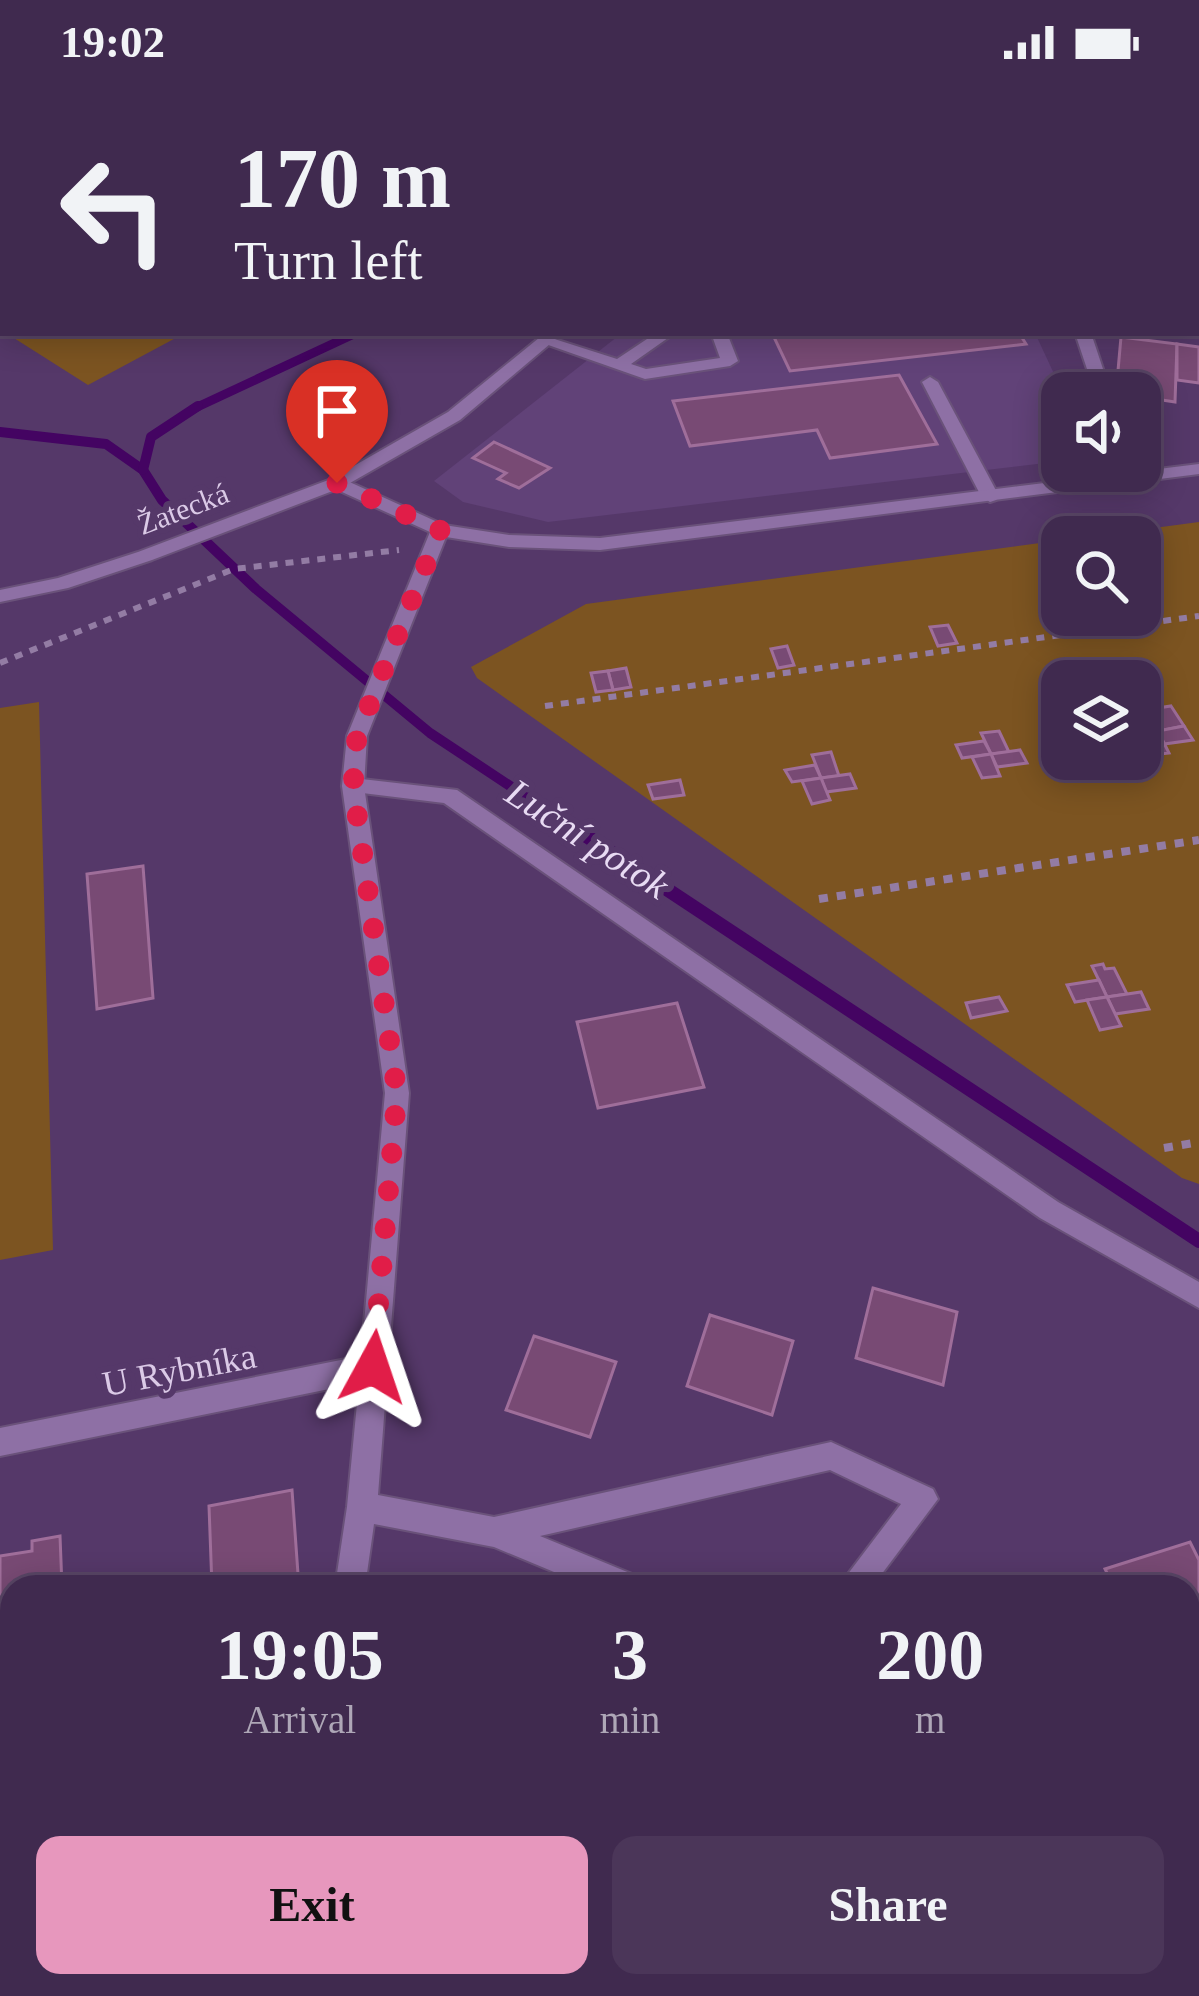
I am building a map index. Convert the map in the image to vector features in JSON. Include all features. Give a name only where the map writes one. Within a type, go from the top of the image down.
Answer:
[{"type":"street","points":[[619,365],[663,336]]},
{"type":"street","points":[[550,337],[645,374],[730,361],[720,336]]},
{"type":"street","points":[[1084,336],[1096,372]]},
{"type":"street","name":"Žatecká","points":[[0,596],[61,584],[337,483],[454,416],[550,337]]},
{"type":"street","points":[[930,382],[990,496]]},
{"type":"street","points":[[1161,469],[1199,470]]},
{"type":"street","points":[[337,483],[436,540],[600,544],[1041,487]]},
{"type":"street","points":[[352,1575],[362,1507],[397,1093],[353,786],[357,736],[436,540]]},
{"type":"street","points":[[353,786],[449,796],[1049,1210],[1199,1296]]},
{"type":"street","name":"U Rybníka","points":[[0,1442],[373,1367]]},
{"type":"street","points":[[494,1532],[831,1456],[923,1499],[863,1575]]},
{"type":"street","points":[[362,1507],[494,1532],[597,1575]]},
{"type":"path","points":[[0,663],[234,569],[436,540]]},
{"type":"path","points":[[544,706],[1199,616]]},
{"type":"path","points":[[818,899],[1199,839]]},
{"type":"path","points":[[1164,1148],[1199,1142]]},
{"type":"shaded area","points":[[11,336],[179,336],[88,385]]},
{"type":"shaded area","points":[[618,336],[1036,336],[1053,372],[1041,372],[1041,463],[548,522],[463,502],[434,481]]},
{"type":"shaded area","points":[[1199,522],[1199,1184],[1182,1178],[477,678],[471,667],[586,604],[1041,543],[1041,636],[1161,636],[1161,527]]},
{"type":"shaded area","points":[[39,702],[53,1250],[0,1260],[0,708]]},
{"type":"building","points":[[773,336],[1021,336],[1026,344],[790,371]]},
{"type":"building","points":[[1121,337],[1177,344],[1175,402],[1161,400],[1161,372],[1118,372]]},
{"type":"building","points":[[1177,344],[1199,347],[1199,383],[1177,380]]},
{"type":"building","points":[[899,375],[937,444],[830,458],[817,430],[690,446],[673,401]]},
{"type":"building","points":[[494,442],[550,468],[519,488],[498,479],[506,473],[473,458]]},
{"type":"building","points":[[948,625],[957,643],[938,646],[930,627]]},
{"type":"building","points":[[787,646],[794,665],[778,668],[771,649]]},
{"type":"building","points":[[626,668],[631,687],[613,690],[608,671]]},
{"type":"building","points":[[608,671],[613,690],[596,692],[591,673]]},
{"type":"building","points":[[1171,706],[1184,726],[1161,730],[1161,708]]},
{"type":"building","points":[[1184,726],[1193,740],[1164,744],[1161,730]]},
{"type":"building","points":[[999,731],[1009,752],[991,754],[981,733]]},
{"type":"building","points":[[984,741],[991,754],[962,758],[956,745]]},
{"type":"building","points":[[1020,750],[1027,763],[997,767],[991,754]]},
{"type":"building","points":[[831,752],[839,776],[821,778],[812,755]]},
{"type":"building","points":[[991,754],[1000,776],[982,778],[972,757]]},
{"type":"building","points":[[815,765],[821,778],[792,782],[785,770]]},
{"type":"building","points":[[850,774],[856,788],[826,792],[821,778]]},
{"type":"building","points":[[821,778],[830,800],[812,804],[802,781]]},
{"type":"building","points":[[680,780],[684,795],[653,799],[648,785]]},
{"type":"building","points":[[143,866],[153,998],[97,1009],[87,874]]},
{"type":"building","points":[[1103,964],[1105,969],[1114,968],[1127,994],[1107,997],[1092,966]]},
{"type":"building","points":[[1099,980],[1107,997],[1075,1002],[1067,985]]},
{"type":"building","points":[[1141,992],[1149,1009],[1115,1014],[1107,997]]},
{"type":"building","points":[[999,997],[1007,1011],[971,1018],[966,1003]]},
{"type":"building","points":[[1107,997],[1121,1026],[1100,1030],[1087,1000]]},
{"type":"building","points":[[677,1003],[704,1087],[598,1108],[577,1022]]},
{"type":"building","points":[[873,1288],[957,1312],[943,1385],[856,1358]]},
{"type":"building","points":[[710,1315],[793,1341],[772,1415],[687,1386]]},
{"type":"building","points":[[534,1336],[616,1362],[590,1437],[506,1410]]},
{"type":"building","points":[[292,1490],[298,1574],[212,1575],[209,1506]]},
{"type":"building","points":[[60,1536],[62,1575],[0,1575],[0,1556],[32,1551],[32,1541]]},
{"type":"building","points":[[1190,1542],[1199,1560],[1199,1575],[1108,1575],[1105,1569]]},
{"type":"waterway","points":[[195,408],[350,336]]},
{"type":"waterway","points":[[195,408],[198,406]]},
{"type":"waterway","points":[[143,470],[151,437],[195,408]]},
{"type":"waterway","name":"Luční potok","points":[[0,432],[106,444],[143,470]]},
{"type":"waterway","name":"Luční potok","points":[[143,470],[162,500],[256,589],[430,733],[560,819]]},
{"type":"waterway","name":"Luční potok","points":[[556,816],[1199,1241]]},
{"type":"route","points":[[337,483],[440,530],[357,736],[353,786],[397,1093],[373,1367]]}]
